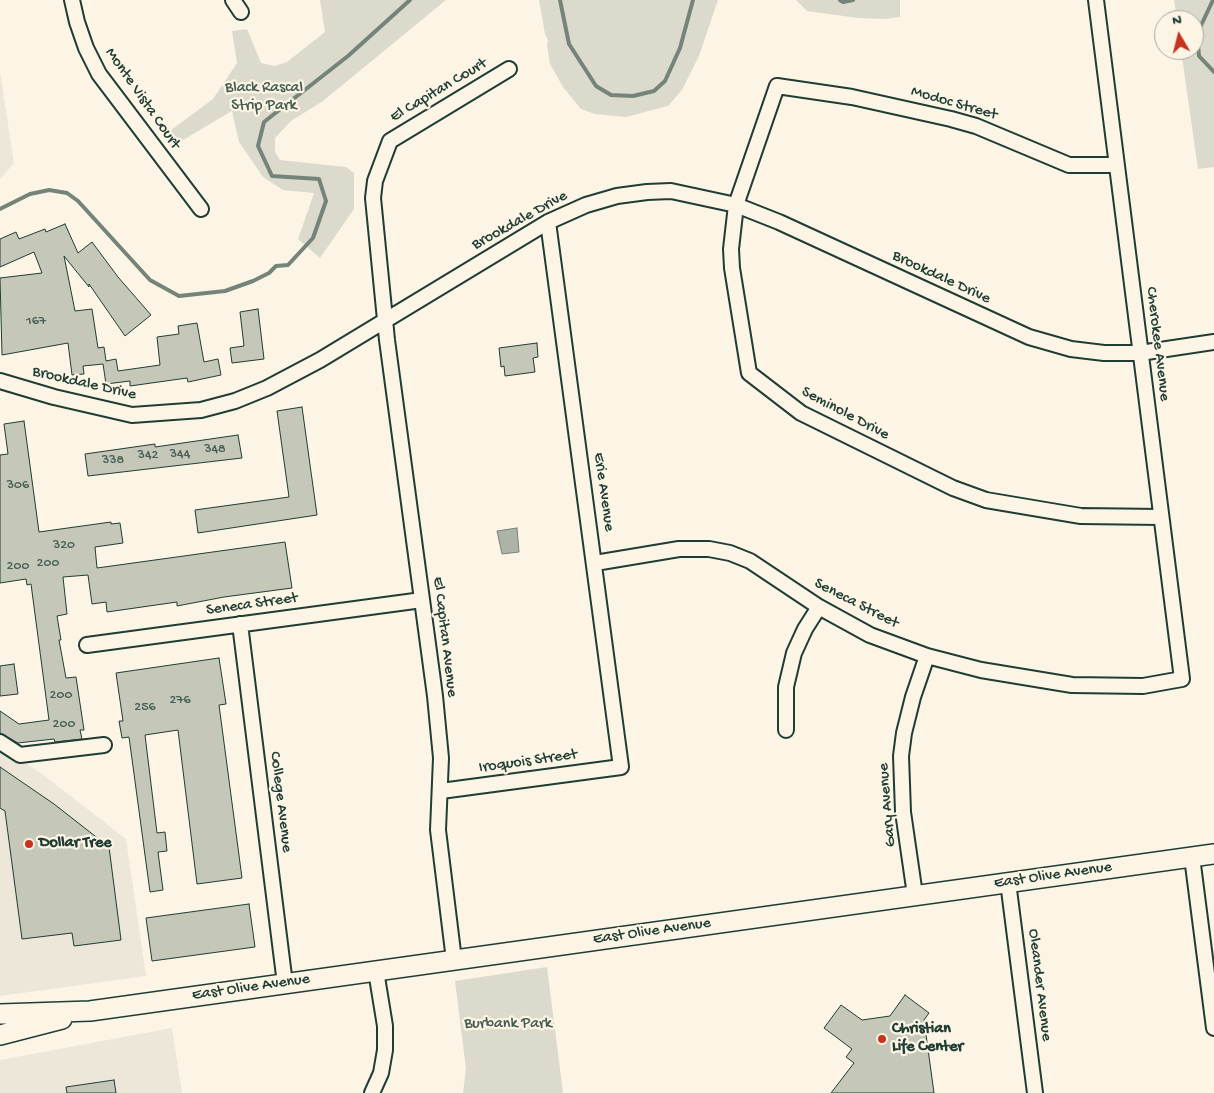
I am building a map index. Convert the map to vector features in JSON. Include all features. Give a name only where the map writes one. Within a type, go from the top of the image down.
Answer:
[{"type":"main road","name":"East Olive Avenue","points":[[0,1014],[90,1011],[1214,854]]},
{"type":"main road","name":"East Olive Avenue","points":[[0,1035],[90,1011]]},
{"type":"street","name":"Monte Vista Court","points":[[72,0],[86,48],[99,74],[201,209]]},
{"type":"street","points":[[233,0],[241,12]]},
{"type":"street","name":"Cherokee Avenue","points":[[1096,0],[1182,679],[1169,682]]},
{"type":"street","name":"El Capitan Court","points":[[385,320],[373,198],[375,181],[390,142],[509,69]]},
{"type":"street","name":"Modoc Street","points":[[777,86],[852,97],[951,119],[976,126],[1069,165],[1117,166]]},
{"type":"street","name":"Seminole Drive","points":[[777,86],[736,205],[731,249],[740,331],[749,373],[765,388],[801,413],[953,488],[986,500],[1018,507],[1081,516],[1160,517]]},
{"type":"street","name":"Brookdale Drive","points":[[0,382],[132,415],[201,410],[235,401],[267,388],[320,360],[548,222],[586,205],[618,196],[647,192],[671,192],[736,205],[779,222],[1029,337],[1071,349],[1104,353],[1140,353],[1214,342]]},
{"type":"street","name":"Erie Avenue","points":[[548,222],[621,767]]},
{"type":"street","name":"El Capitan Avenue","points":[[385,320],[441,758],[438,830],[454,960]]},
{"type":"street","name":"Seneca Street","points":[[595,562],[679,549],[708,549],[730,553],[750,561],[769,572],[819,607],[870,635],[927,656],[981,670],[1072,685],[1104,686],[1169,682]]},
{"type":"street","name":"Seneca Street","points":[[87,645],[422,600]]},
{"type":"street","points":[[786,730],[786,687],[794,653],[819,607]]},
{"type":"street","name":"College Avenue","points":[[240,624],[285,984]]},
{"type":"street","name":"Gary Avenue","points":[[915,895],[903,812],[901,763],[904,733],[913,697],[927,656]]},
{"type":"street","points":[[0,742],[20,755],[104,745]]},
{"type":"street","name":"Iroquois Street","points":[[441,791],[621,767]]},
{"type":"street","points":[[1192,858],[1214,1028]]},
{"type":"street","name":"Oleander Avenue","points":[[1008,882],[1035,1093]]},
{"type":"street","points":[[372,1093],[381,1073],[385,1050],[385,1026],[376,971]]},
{"type":"shaded area","points":[[0,72],[14,163],[0,179]]},
{"type":"shaded area","points":[[517,528],[519,552],[502,554],[497,531]]},
{"type":"shaded area","points":[[0,745],[46,777],[126,839],[146,976],[0,996]]},
{"type":"shaded area","points":[[172,1028],[182,1093],[0,1093],[0,1060]]},
{"type":"green space","name":"Black Rascal Strip Park","points":[[320,0],[446,0],[323,101],[291,121],[275,138],[275,152],[280,160],[346,167],[354,173],[354,209],[320,258],[298,239],[314,193],[283,190],[263,177],[239,142],[232,111],[171,147],[163,136],[213,99],[237,63],[232,31],[247,29],[261,63],[274,66],[287,62],[325,32]]},
{"type":"green space","points":[[539,0],[718,0],[699,56],[682,90],[668,106],[626,117],[595,114],[581,109],[563,87],[550,64],[548,40],[545,34]]},
{"type":"green space","points":[[796,0],[900,0],[900,17],[884,19],[858,18],[807,11]]},
{"type":"green space","points":[[1174,0],[1214,0],[1214,167],[1198,169],[1182,60],[1204,60],[1204,10],[1176,10]]},
{"type":"green space","name":"Burbank Park","points":[[547,967],[563,1093],[463,1093],[466,1069],[455,981]]},
{"type":"building","points":[[65,224],[78,253],[92,242],[118,277],[151,315],[125,336],[89,284],[89,287],[64,256],[75,311],[92,309],[98,348],[104,347],[106,361],[116,359],[118,371],[160,365],[157,337],[179,334],[178,326],[197,323],[204,362],[218,359],[221,375],[188,382],[187,378],[130,386],[130,381],[106,384],[103,364],[83,366],[84,374],[72,375],[68,343],[2,355],[0,278],[42,273],[34,252],[0,267],[0,239],[16,232],[19,239],[45,229],[46,232]]},
{"type":"building","points":[[258,309],[264,359],[232,363],[230,348],[244,346],[240,312]]},
{"type":"building","points":[[537,343],[538,357],[533,358],[535,372],[505,376],[504,366],[501,367],[499,348]]},
{"type":"building","points":[[302,407],[317,515],[198,533],[195,510],[289,497],[277,411]]},
{"type":"building","points":[[24,421],[39,532],[111,522],[111,524],[120,523],[123,543],[95,547],[97,568],[285,542],[292,588],[224,597],[177,606],[177,602],[107,612],[106,602],[92,604],[88,575],[63,577],[67,614],[57,616],[61,640],[59,640],[66,678],[76,677],[84,730],[80,730],[82,739],[55,742],[54,739],[18,743],[0,733],[0,711],[19,724],[49,720],[31,584],[27,585],[26,579],[0,583],[0,455],[8,454],[4,424]]},
{"type":"building","points":[[238,435],[242,458],[88,476],[85,454],[155,444],[155,447]]},
{"type":"building","points":[[219,658],[226,704],[219,705],[242,878],[197,884],[178,730],[145,735],[157,833],[165,832],[167,851],[158,852],[163,890],[150,892],[129,737],[122,738],[119,721],[123,721],[116,673]]},
{"type":"building","points":[[14,664],[18,694],[0,696],[0,666]]},
{"type":"building","points":[[0,767],[54,804],[109,847],[121,940],[74,946],[72,933],[22,939],[5,811],[0,808]]},
{"type":"building","points":[[249,904],[255,947],[152,961],[146,918]]},
{"type":"building","name":"Christian Life Center","points":[[905,995],[929,1013],[924,1020],[934,1093],[831,1093],[854,1063],[846,1057],[852,1049],[824,1028],[841,1005],[862,1020],[890,1016]]},
{"type":"building","points":[[114,1080],[116,1093],[67,1093],[66,1087]]},
{"type":"waterway","points":[[0,209],[30,194],[49,190],[67,193],[78,201],[150,280],[179,296],[225,291],[253,281],[269,273],[276,266],[288,265],[313,238],[326,201],[319,179],[272,176],[258,146],[264,122],[348,56],[410,0]]},
{"type":"waterway","points":[[560,0],[569,44],[596,86],[611,95],[633,96],[654,91],[665,81],[680,48],[693,0]]},
{"type":"waterway","points":[[840,0],[843,2],[853,0]]},
{"type":"waterway","points":[[1213,0],[1197,34],[1199,56],[1214,72]]},
{"type":"place","name":"Dollar Tree","points":[[29,844]]},
{"type":"place","name":"Christian Life Center","points":[[882,1039]]}]
